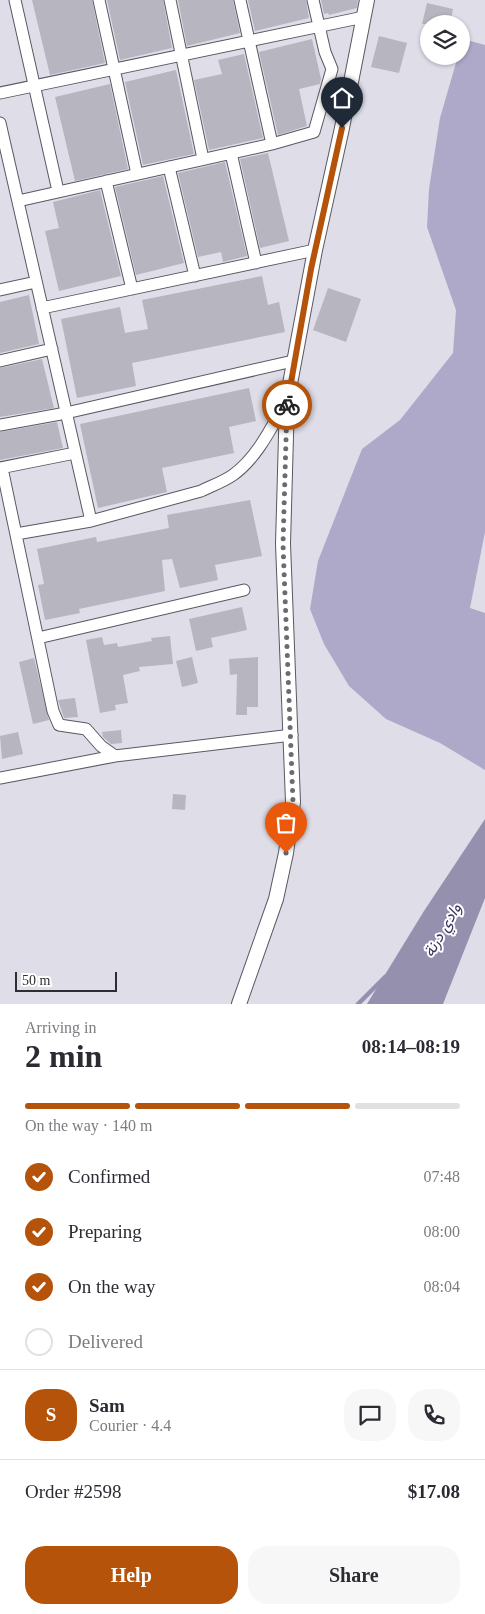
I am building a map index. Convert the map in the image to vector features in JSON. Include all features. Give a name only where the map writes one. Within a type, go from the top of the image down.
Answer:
[{"type":"street","points":[[16,0],[58,191]]},
{"type":"street","points":[[99,0],[136,174]]},
{"type":"street","points":[[170,0],[203,159]]},
{"type":"street","points":[[240,0],[272,144]]},
{"type":"street","points":[[18,201],[272,144],[314,132],[332,69],[313,0]]},
{"type":"street","points":[[239,1004],[273,908],[286,853],[293,802],[292,735],[283,544],[287,400],[315,250],[368,0]]},
{"type":"street","points":[[0,93],[364,18]]},
{"type":"street","points":[[0,123],[90,521]]},
{"type":"street","points":[[231,153],[256,263]]},
{"type":"street","points":[[169,167],[195,276]]},
{"type":"street","points":[[0,177],[12,174]]},
{"type":"street","points":[[106,181],[132,289]]},
{"type":"street","points":[[42,308],[315,250]]},
{"type":"street","points":[[0,290],[36,282]]},
{"type":"street","points":[[0,361],[52,350]]},
{"type":"street","points":[[0,425],[66,414],[293,361]]},
{"type":"street","points":[[16,534],[90,521],[201,491],[232,476],[248,461],[267,436],[287,400]]},
{"type":"street","points":[[75,453],[1,468],[53,711],[58,725],[86,729],[101,746],[115,756]]},
{"type":"street","points":[[38,638],[244,590]]},
{"type":"street","points":[[0,778],[115,756],[292,735]]},
{"type":"shaded area","points":[[470,41],[485,45],[485,532],[470,608],[485,613],[485,770],[440,743],[386,719],[349,686],[324,644],[310,609],[318,561],[362,449],[400,420],[453,353],[456,310],[427,227],[429,189],[440,118],[455,65],[470,65]]},
{"type":"water","name":"وادي درنة","points":[[485,819],[485,898],[443,1004],[367,1004],[424,911]]},
{"type":"building","points":[[32,0],[92,0],[105,63],[50,75]]},
{"type":"building","points":[[107,0],[163,0],[172,48],[120,60]]},
{"type":"building","points":[[178,0],[233,0],[240,33],[187,46]]},
{"type":"building","points":[[248,0],[306,0],[309,18],[255,31]]},
{"type":"building","points":[[321,0],[358,0],[357,8],[329,15],[328,13],[324,14]]},
{"type":"building","points":[[427,3],[453,9],[452,15],[424,15]]},
{"type":"building","points":[[379,36],[407,43],[399,73],[371,67]]},
{"type":"building","points":[[312,39],[321,79],[320,84],[299,89],[307,126],[278,135],[259,52]]},
{"type":"building","points":[[244,54],[263,138],[209,150],[194,80],[222,74],[218,60]]},
{"type":"building","points":[[176,70],[194,154],[143,165],[125,82]]},
{"type":"building","points":[[110,84],[128,169],[75,181],[55,97]]},
{"type":"building","points":[[268,153],[289,241],[260,248],[240,159]]},
{"type":"building","points":[[225,162],[247,256],[223,262],[221,252],[198,257],[178,173]]},
{"type":"building","points":[[163,176],[184,263],[136,275],[115,187]]},
{"type":"building","points":[[100,190],[121,276],[59,291],[45,231],[59,228],[53,202]]},
{"type":"building","points":[[262,276],[268,305],[279,302],[285,332],[132,363],[136,386],[77,398],[61,319],[120,307],[125,333],[148,329],[142,300]]},
{"type":"building","points":[[328,288],[361,299],[346,342],[313,330]]},
{"type":"building","points":[[29,295],[39,344],[0,353],[0,302]]},
{"type":"building","points":[[42,359],[54,408],[0,417],[0,368]]},
{"type":"building","points":[[249,388],[256,421],[229,427],[234,453],[162,468],[167,492],[98,508],[80,424]]},
{"type":"building","points":[[57,422],[63,448],[0,460],[0,432]]},
{"type":"building","points":[[250,500],[262,556],[215,565],[218,580],[180,588],[172,559],[162,560],[165,591],[79,609],[80,613],[45,620],[38,585],[44,584],[37,549],[96,537],[97,542],[169,528],[167,515]]},
{"type":"building","points":[[242,607],[247,630],[211,638],[213,647],[196,651],[189,619]]},
{"type":"building","points":[[170,636],[173,664],[139,667],[140,671],[123,675],[128,703],[115,705],[116,710],[100,713],[86,640],[102,637],[104,645],[117,643],[118,647],[152,641],[151,638]]},
{"type":"building","points":[[192,657],[198,683],[182,687],[176,661]]},
{"type":"building","points":[[258,657],[258,707],[247,707],[247,715],[236,715],[237,674],[230,675],[229,659]]},
{"type":"building","points":[[34,658],[49,720],[33,724],[19,662]]},
{"type":"building","points":[[75,698],[78,717],[64,718],[58,700]]},
{"type":"building","points":[[121,730],[122,743],[111,744],[103,737],[102,732]]},
{"type":"building","points":[[18,732],[23,754],[2,759],[0,736]]},
{"type":"building","points":[[173,794],[186,795],[185,810],[172,809]]},
{"type":"waterway","points":[[358,1004],[385,977]]},
{"type":"way so far","points":[[286,853],[293,802],[292,735],[283,544],[287,405]]},
{"type":"route","points":[[287,405],[293,361],[311,269],[342,128]]}]
